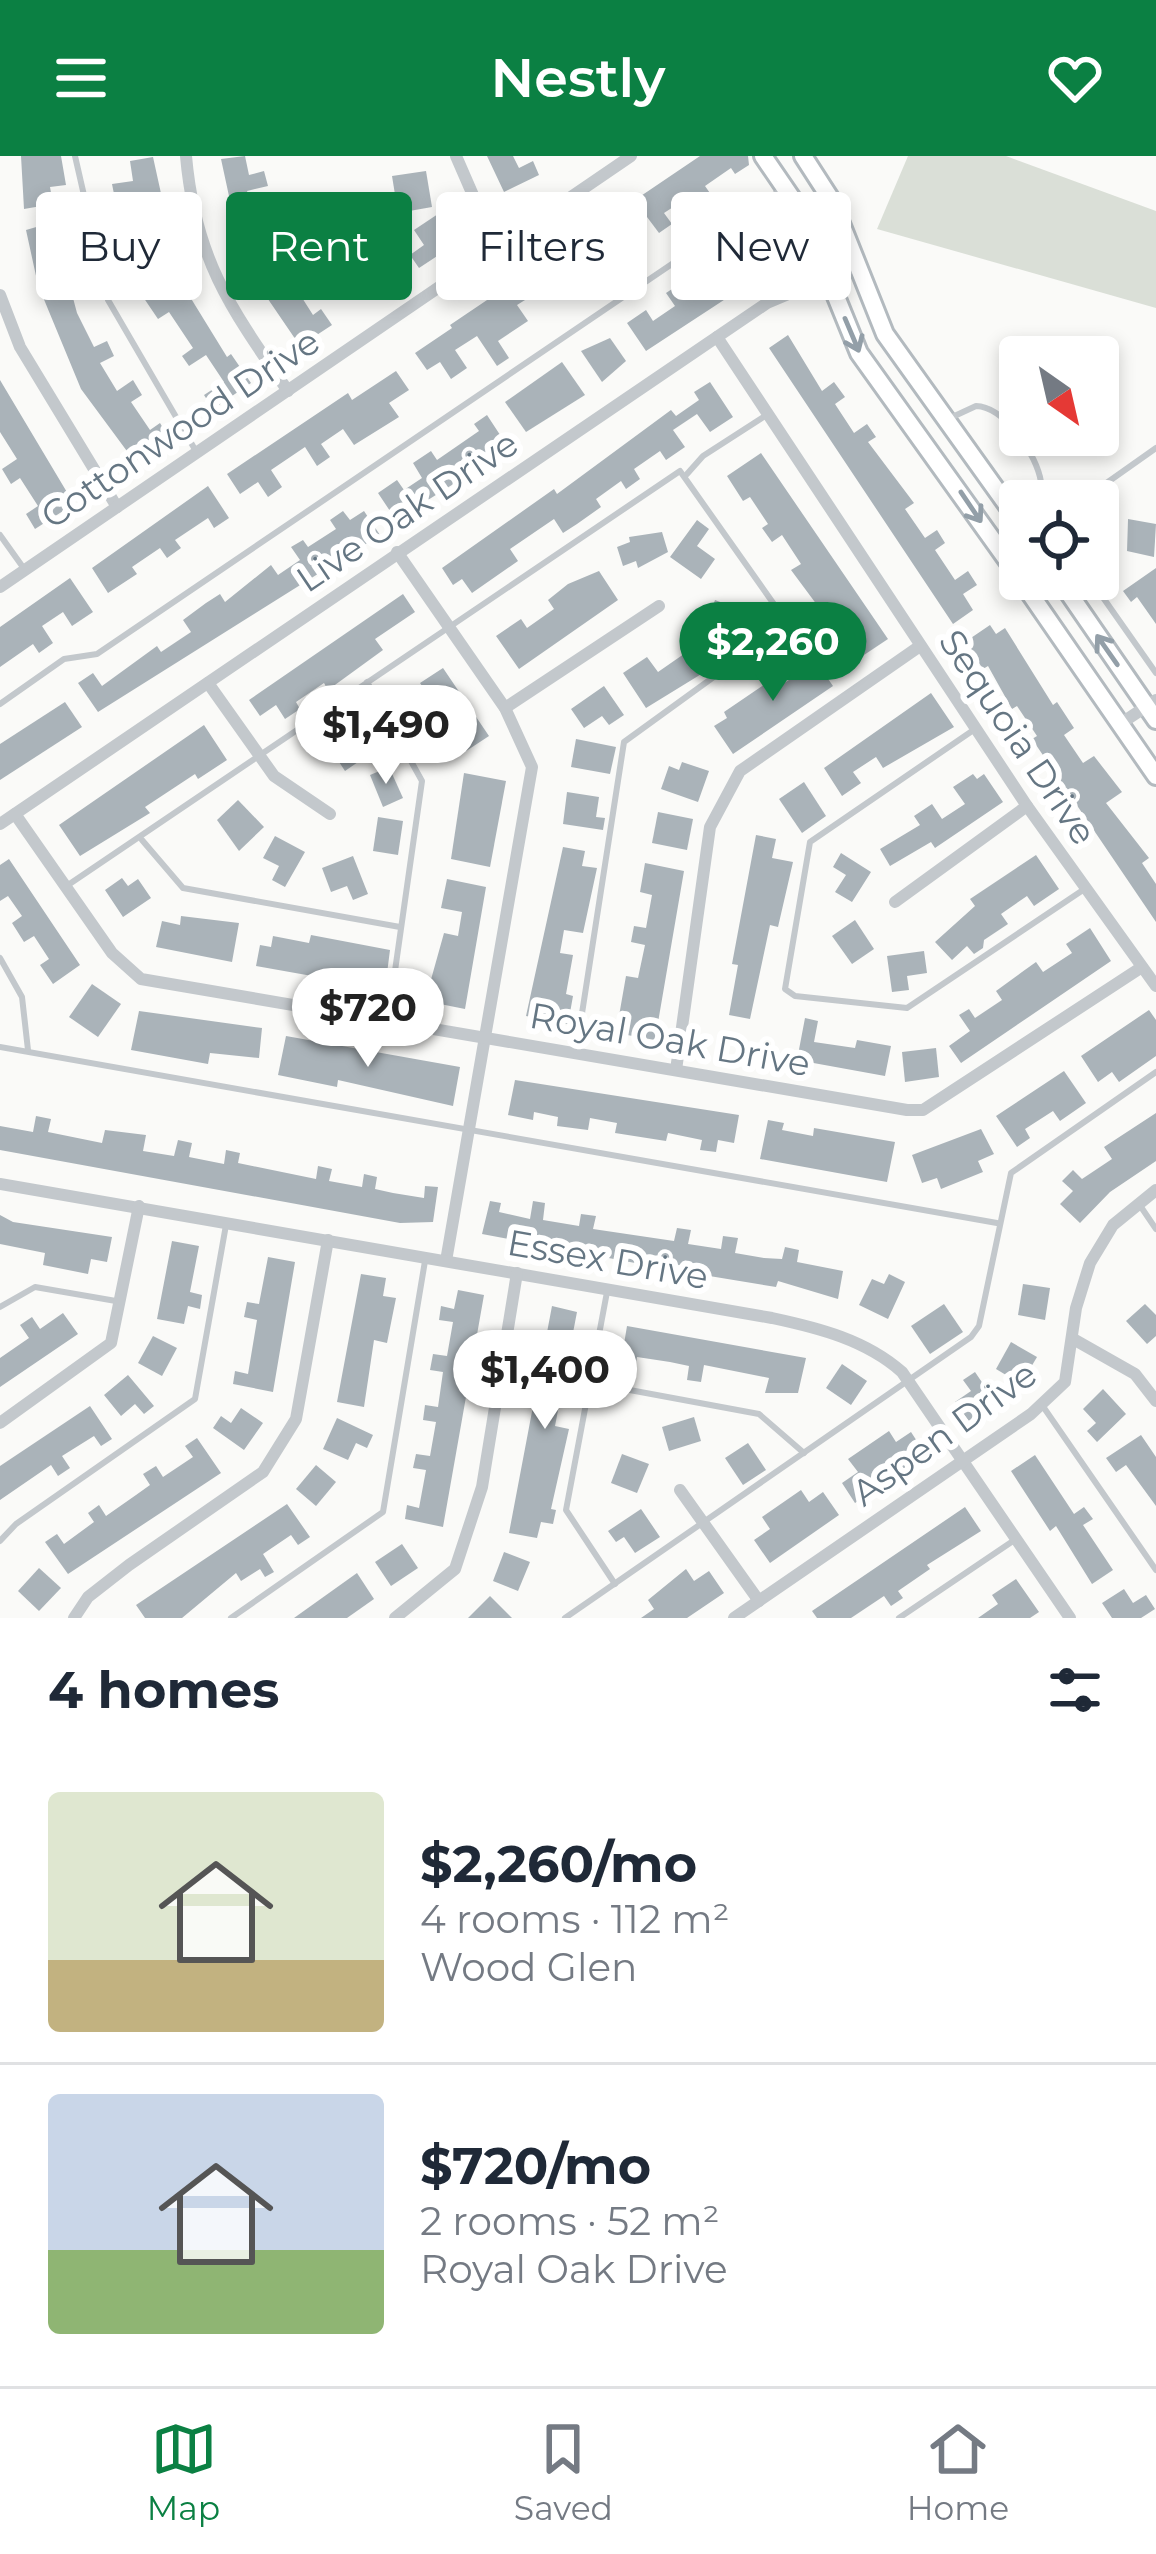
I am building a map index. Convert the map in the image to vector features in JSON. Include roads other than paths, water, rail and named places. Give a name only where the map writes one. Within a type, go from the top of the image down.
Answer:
[{"type":"main road","points":[[763,156],[787,192]]},
{"type":"main road","points":[[803,156],[832,201],[885,334],[999,483]]},
{"type":"main road","points":[[837,300],[859,353],[999,548]]},
{"type":"main road","points":[[922,436],[948,418]]},
{"type":"main road","points":[[1034,600],[1156,776]]},
{"type":"main road","points":[[1073,600],[1153,709]]},
{"type":"street","points":[[186,156],[191,208],[222,296],[287,391]]},
{"type":"street","points":[[456,156],[472,192]]},
{"type":"street","name":"Cottonwood Drive","points":[[579,192],[632,156]]},
{"type":"street","name":"Live Oak Drive","points":[[851,268],[857,266]]},
{"type":"street","name":"Cottonwood Drive","points":[[0,587],[436,289]]},
{"type":"street","points":[[0,295],[20,346],[117,507]]},
{"type":"street","name":"Live Oak Drive","points":[[0,824],[776,300]]},
{"type":"street","name":"Sequoia Drive","points":[[718,337],[975,729],[1156,986]]},
{"type":"street","points":[[397,552],[506,708],[532,766],[489,1037],[446,1261]]},
{"type":"street","points":[[506,708],[658,606]]},
{"type":"street","points":[[676,1070],[710,827],[720,799],[740,771],[920,646]]},
{"type":"street","points":[[208,682],[274,776],[330,814]]},
{"type":"street","points":[[1120,724],[1153,709]]},
{"type":"street","points":[[895,902],[1027,806]]},
{"type":"street","name":"Royal Oak Drive","points":[[15,814],[112,953],[141,979],[923,1110],[1142,967]]},
{"type":"street","name":"Essex Drive","points":[[0,1184],[816,1327],[881,1353],[909,1382],[1070,1618]]},
{"type":"street","name":"Aspen Drive","points":[[734,1618],[964,1461],[1065,1382],[1075,1340],[1076,1308],[1090,1264],[1113,1226],[1156,1190]]},
{"type":"street","points":[[0,1424],[111,1343],[139,1206]]},
{"type":"street","points":[[74,1618],[88,1597],[129,1565],[263,1472],[296,1420],[328,1240]]},
{"type":"street","points":[[394,1618],[455,1569],[482,1487],[517,1273]]},
{"type":"street","points":[[1075,1340],[1135,1374],[1156,1401]]},
{"type":"street","points":[[680,1490],[759,1601]]},
{"type":"lane","points":[[75,156],[108,300],[197,453]]},
{"type":"lane","points":[[0,704],[64,658],[97,654],[784,188]]},
{"type":"lane","points":[[948,418],[976,406],[989,406],[1039,467],[1041,480]]},
{"type":"lane","points":[[687,474],[703,457],[768,414]]},
{"type":"lane","points":[[1111,480],[1156,448]]},
{"type":"lane","points":[[65,886],[680,471],[687,474],[783,617],[784,626],[625,742],[576,1053]]},
{"type":"lane","points":[[0,535],[25,570]]},
{"type":"lane","points":[[1105,600],[1156,673]]},
{"type":"lane","points":[[368,682],[422,781],[388,1020]]},
{"type":"lane","points":[[975,729],[810,842],[785,988],[795,996],[907,1008],[1085,888]]},
{"type":"lane","points":[[141,839],[183,888],[400,927]]},
{"type":"lane","points":[[0,958],[22,997],[28,1051]]},
{"type":"lane","points":[[0,1047],[997,1223]]},
{"type":"lane","points":[[565,1618],[909,1382],[979,1326],[1010,1173],[1156,1072]]},
{"type":"lane","points":[[1139,1204],[1156,1229]]},
{"type":"lane","points":[[0,1541],[16,1524],[195,1399],[227,1222]]},
{"type":"lane","points":[[232,1618],[383,1512],[425,1258]]},
{"type":"lane","points":[[0,1307],[35,1287],[120,1301]]},
{"type":"lane","points":[[608,1289],[566,1510],[615,1584]]},
{"type":"lane","points":[[592,1383],[759,1414],[804,1453]]},
{"type":"lane","points":[[1041,1405],[1156,1570]]},
{"type":"lane","points":[[898,1618],[1016,1539]]}]
